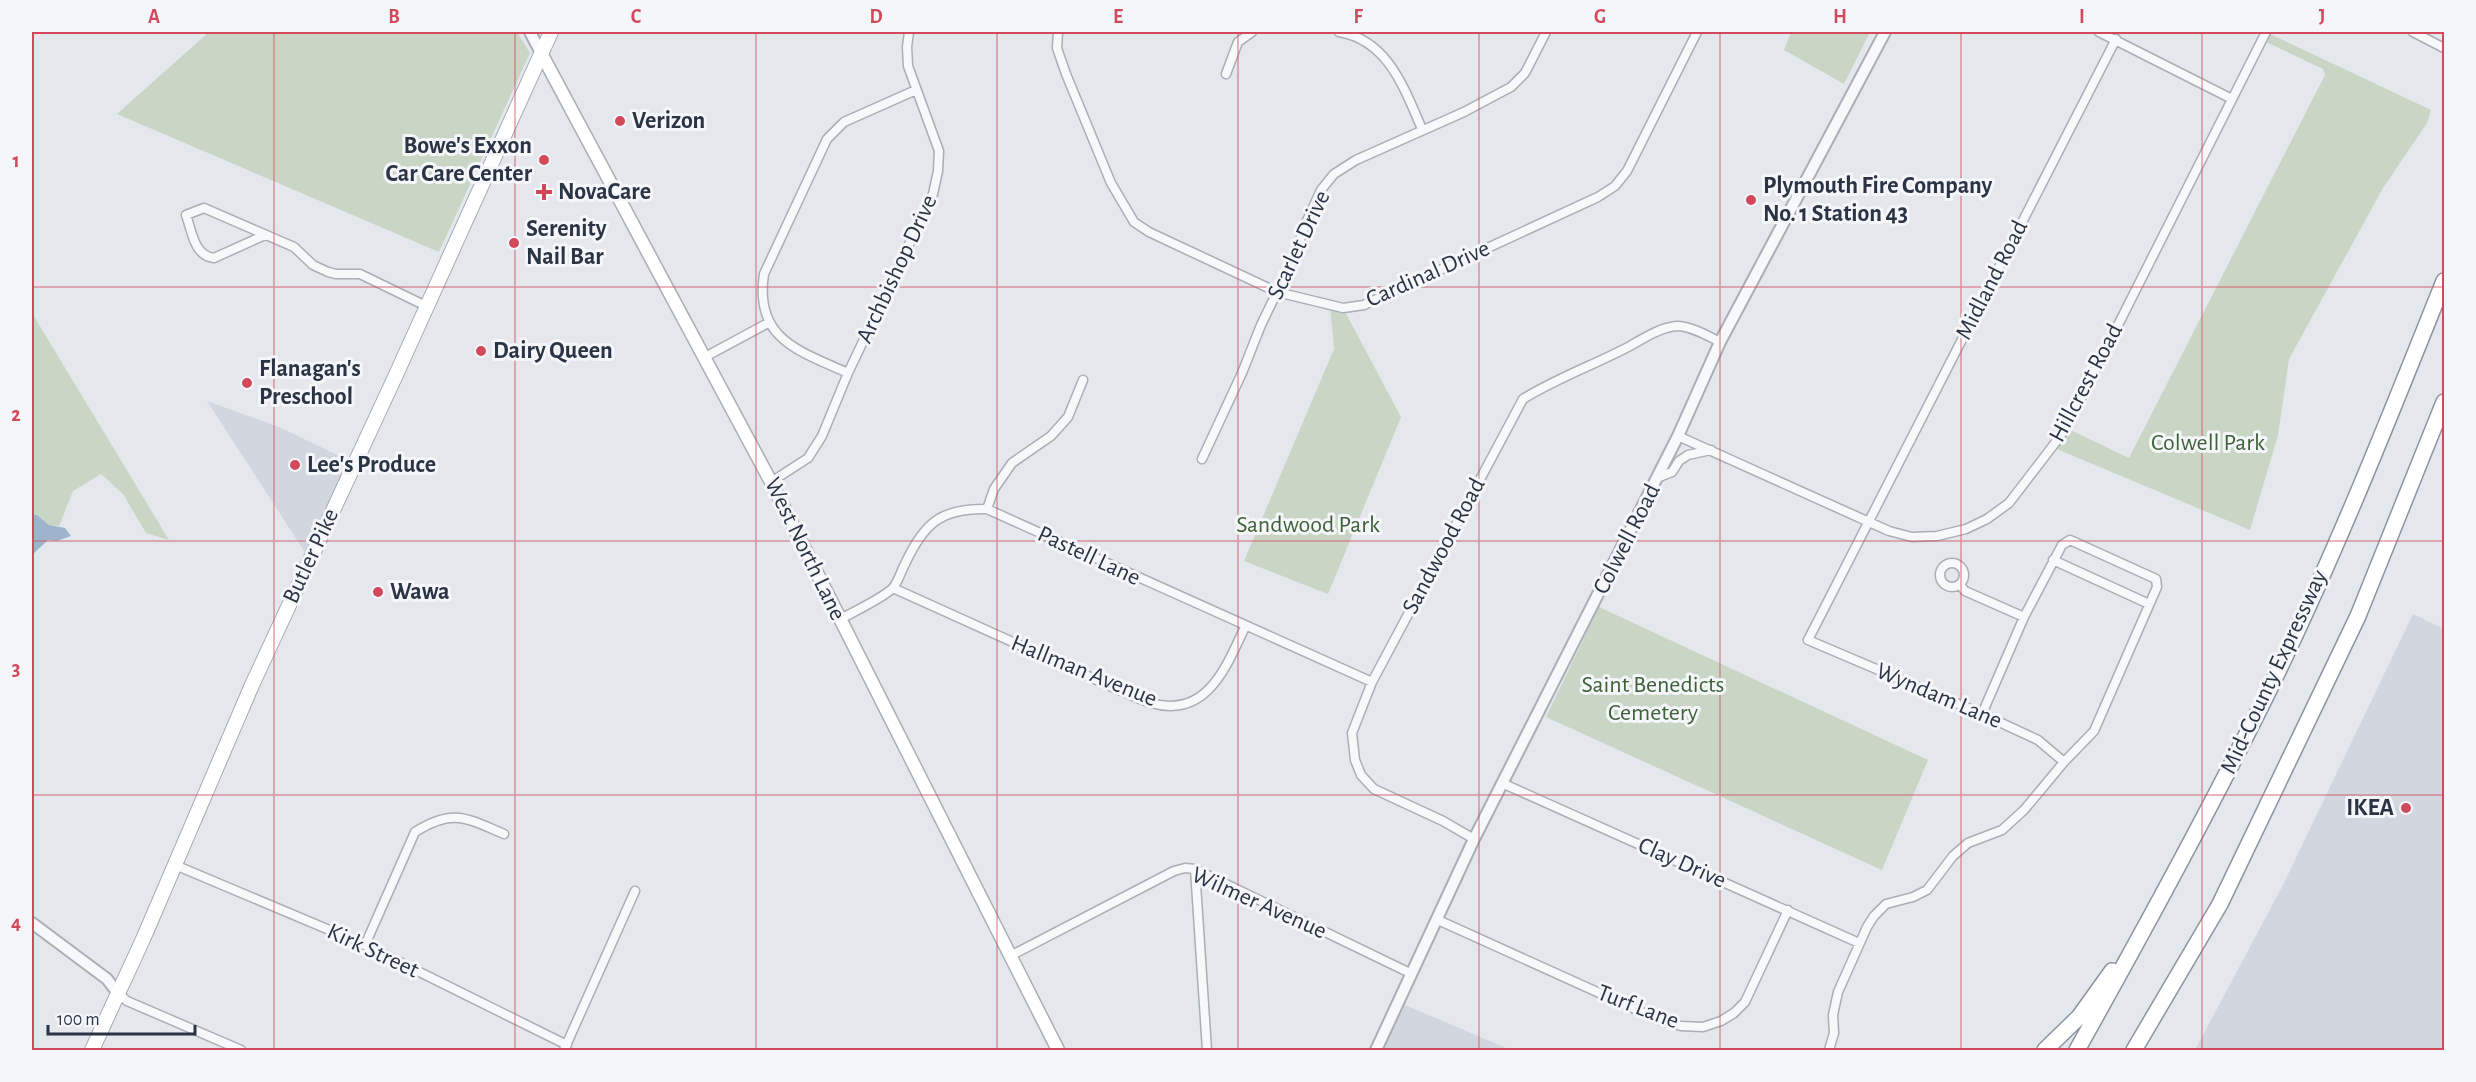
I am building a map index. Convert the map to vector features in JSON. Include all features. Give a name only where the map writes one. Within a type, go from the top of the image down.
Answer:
[{"type":"highway","name":"Mid-County Expressway","points":[[2077,1050],[2173,878],[2266,696],[2366,474],[2445,281]]},
{"type":"highway","name":"Mid-County Expressway","points":[[2134,1050],[2220,904],[2358,616],[2445,402]]},
{"type":"highway","points":[[2045,1050],[2079,1017],[2173,878]]},
{"type":"highway","points":[[2140,1050],[2220,904]]},
{"type":"main road","name":"Butler Pike","points":[[92,1050],[252,685],[551,32]]},
{"type":"main road","name":"West North Lane","points":[[541,53],[771,482],[1058,1050]]},
{"type":"street","points":[[530,32],[541,53]]},
{"type":"street","name":"Archbishop Drive","points":[[771,482],[808,458],[822,436],[848,373],[933,194],[939,151],[908,66],[909,32]]},
{"type":"street","name":"Cardinal Drive","points":[[1058,32],[1057,48],[1076,102],[1111,183],[1134,222],[1149,232],[1277,292],[1343,308],[1365,305],[1598,197],[1615,186],[1627,171],[1696,32]]},
{"type":"street","points":[[1226,74],[1238,42],[1252,32]]},
{"type":"street","points":[[1339,32],[1352,34],[1383,54],[1395,70],[1422,129]]},
{"type":"street","name":"Scarlet Drive","points":[[1202,459],[1321,190],[1334,174],[1356,160],[1464,112],[1511,87],[1525,73],[1546,32]]},
{"type":"street","name":"Colwell Road","points":[[1376,1050],[1474,839],[1678,436],[1720,342],[1885,32]]},
{"type":"street","points":[[2099,32],[2232,99]]},
{"type":"street","name":"Hillcrest Road","points":[[1678,436],[1889,531],[1912,537],[1937,536],[1966,529],[1987,519],[2009,503],[2066,428],[2266,32]]},
{"type":"street","points":[[2419,33],[2444,48]]},
{"type":"street","name":"Midland Road","points":[[1808,640],[2116,39]]},
{"type":"street","points":[[848,373],[793,348],[768,323],[763,298],[764,274],[827,139],[844,122],[916,90]]},
{"type":"street","points":[[265,235],[214,258],[205,257],[198,250],[186,215],[204,208],[294,247],[313,265],[328,272],[360,274],[426,306]]},
{"type":"street","points":[[705,357],[768,323]]},
{"type":"street","name":"Sandwood Road","points":[[1474,839],[1443,821],[1374,789],[1361,775],[1355,760],[1352,733],[1372,682],[1523,399],[1553,380],[1630,346],[1649,335],[1677,326],[1698,331],[1720,342]]},
{"type":"street","points":[[987,509],[994,489],[1012,463],[1051,436],[1068,417],[1083,380]]},
{"type":"street","points":[[1657,478],[1672,472],[1679,461],[1688,455],[1711,450]]},
{"type":"street","name":"Pastell Lane","points":[[893,588],[913,545],[930,522],[946,513],[969,508],[987,509],[1245,627],[1372,682]]},
{"type":"street","points":[[1828,1050],[1834,1034],[1833,1015],[1838,992],[1867,927],[1886,904],[1913,897],[1927,890],[1953,856],[1968,843],[2002,830],[2024,810],[2064,762],[2094,731],[2157,587],[2156,579],[2070,540],[2062,545],[2024,617],[1982,714]]},
{"type":"street","points":[[2053,560],[2149,604]]},
{"type":"street","points":[[1960,585],[1965,591],[2024,617]]},
{"type":"street","points":[[839,620],[893,588]]},
{"type":"street","name":"Hallman Avenue","points":[[893,588],[1121,691],[1152,703],[1174,706],[1194,700],[1210,690],[1223,673],[1245,627]]},
{"type":"street","name":"Wyndam Lane","points":[[1808,640],[2038,740],[2064,762]]},
{"type":"street","name":"Clay Drive","points":[[1504,783],[1859,943]]},
{"type":"street","points":[[365,945],[415,832],[431,822],[453,816],[504,834]]},
{"type":"street","name":"Kirk Street","points":[[175,865],[365,945],[565,1048]]},
{"type":"street","points":[[1196,869],[1207,1050]]},
{"type":"street","name":"Wilmer Avenue","points":[[1010,956],[1174,871],[1196,869],[1412,974]]},
{"type":"street","points":[[565,1048],[635,891]]},
{"type":"street","name":"Turf Lane","points":[[1438,920],[1659,1020],[1681,1026],[1703,1026],[1720,1021],[1745,1002],[1788,910]]},
{"type":"street","points":[[32,923],[107,979],[127,1001],[241,1050]]},
{"type":"shaded area","points":[[207,401],[279,427],[354,463],[310,560]]},
{"type":"shaded area","points":[[2413,614],[2444,629],[2444,1050],[2195,1050],[2283,885]]},
{"type":"shaded area","points":[[1398,1002],[1511,1050],[1376,1050]]},
{"type":"green space","points":[[209,32],[517,32],[530,53],[439,252],[117,114]]},
{"type":"green space","points":[[1791,32],[1870,32],[1844,84],[1784,50]]},
{"type":"green space","name":"Colwell Park","points":[[2266,32],[2431,110],[2427,123],[2383,188],[2289,359],[2278,435],[2250,530],[2052,447],[2066,428],[2129,458],[2325,75],[2323,69],[2262,40]]},
{"type":"green space","name":"Sandwood Park","points":[[1330,306],[1343,308],[1401,417],[1328,594],[1244,561],[1334,349]]},
{"type":"green space","points":[[32,313],[169,540],[146,533],[123,494],[101,474],[73,491],[59,526],[49,525],[37,515],[32,515]]},
{"type":"green space","name":"Saint Benedicts Cemetery","points":[[1599,607],[1928,760],[1882,870],[1546,717]]},
{"type":"water","points":[[32,515],[37,515],[49,525],[65,528],[71,536],[57,541],[48,540],[32,555]]},
{"type":"place","name":"Verizon","points":[[620,121]]},
{"type":"place","name":"Bowe's Exxon Car Care Center","points":[[544,160]]},
{"type":"place","name":"NovaCare","points":[[544,192]]},
{"type":"place","name":"Plymouth Fire Company No. 1 Station 43","points":[[1751,200]]},
{"type":"place","name":"Serenity Nail Bar","points":[[514,243]]},
{"type":"place","name":"Dairy Queen","points":[[481,351]]},
{"type":"place","name":"Flanagan's Preschool","points":[[247,383]]},
{"type":"place","name":"Lee's Produce","points":[[295,465]]},
{"type":"place","name":"Wawa","points":[[378,592]]},
{"type":"place","name":"IKEA","points":[[2406,808]]}]
